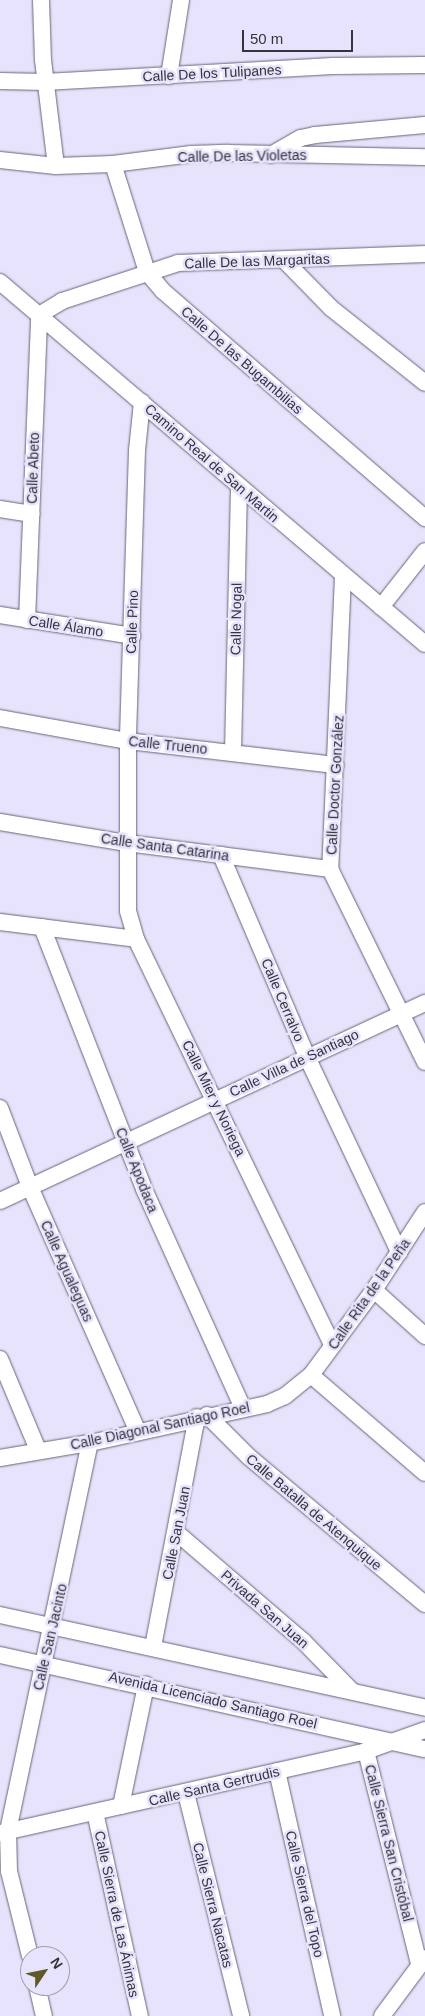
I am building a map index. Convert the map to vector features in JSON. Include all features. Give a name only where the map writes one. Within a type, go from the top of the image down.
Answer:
[{"type":"street","points":[[41,0],[45,82],[56,166]]},
{"type":"street","points":[[169,76],[181,0]]},
{"type":"street","name":"Calle De los Tulipanes","points":[[0,81],[45,82],[333,66],[425,65]]},
{"type":"street","points":[[271,155],[301,138],[315,134],[425,125]]},
{"type":"street","name":"Calle De las Violetas","points":[[0,160],[56,166],[113,164],[191,154],[425,157]]},
{"type":"street","name":"Calle De las Bugambilias","points":[[113,164],[147,272],[192,318],[425,518]]},
{"type":"street","name":"Calle De las Margaritas","points":[[39,315],[62,300],[178,263],[204,260],[285,261],[425,254]]},
{"type":"street","points":[[285,261],[331,308],[425,384]]},
{"type":"street","name":"Camino Real de San Martin","points":[[0,282],[425,644]]},
{"type":"street","name":"Calle Abeto","points":[[27,620],[39,315]]},
{"type":"street","name":"Calle Pino","points":[[126,843],[128,741],[142,402]]},
{"type":"street","name":"Calle Nogal","points":[[233,752],[239,486]]},
{"type":"street","points":[[0,509],[32,514]]},
{"type":"street","points":[[381,607],[425,551]]},
{"type":"street","name":"Calle Doctor González","points":[[343,576],[330,869],[425,1062]]},
{"type":"street","name":"Calle Álamo","points":[[0,615],[132,636]]},
{"type":"street","name":"Calle Trueno","points":[[0,718],[128,741],[336,765]]},
{"type":"street","name":"Calle Santa Catarina","points":[[0,822],[126,843],[330,869]]},
{"type":"street","name":"Calle Mier y Noriega","points":[[126,843],[126,892],[136,939],[332,1345]]},
{"type":"street","name":"Calle Cerralvo","points":[[220,855],[307,1057],[399,1252]]},
{"type":"street","points":[[0,922],[136,939]]},
{"type":"street","name":"Calle Apodaca","points":[[42,927],[125,1141],[174,1259],[244,1408]]},
{"type":"street","name":"Calle Villa de Santiago","points":[[0,1201],[125,1141],[425,1003]]},
{"type":"street","name":"Calle Agualeguas","points":[[0,1108],[30,1187],[138,1432]]},
{"type":"street","name":"Calle Rita de la Peña","points":[[311,1375],[374,1290],[425,1212]]},
{"type":"street","points":[[374,1290],[425,1336]]},
{"type":"street","points":[[0,1359],[38,1450]]},
{"type":"street","points":[[311,1375],[425,1473]]},
{"type":"street","name":"Calle Diagonal Santiago Roel","points":[[0,1458],[38,1450],[90,1443],[202,1416],[244,1408],[285,1396],[311,1375]]},
{"type":"street","name":"Calle San Juan","points":[[153,1647],[202,1416]]},
{"type":"street","name":"Calle Batalla de Atenquique","points":[[202,1416],[249,1458],[425,1604]]},
{"type":"street","name":"Calle San Jacinto","points":[[28,1946],[9,1871],[4,1832],[53,1626],[90,1443]]},
{"type":"street","name":"Privada San Juan","points":[[177,1533],[303,1641],[351,1690]]},
{"type":"street","points":[[0,1615],[351,1690],[425,1708]]},
{"type":"street","name":"Avenida Licenciado Santiago Roel","points":[[0,1655],[146,1685],[425,1749]]},
{"type":"street","points":[[121,1806],[146,1685]]},
{"type":"street","name":"Calle Santa Gertrudis","points":[[4,1832],[186,1793],[366,1751],[425,1730]]},
{"type":"street","name":"Calle Sierra San Cristóbal","points":[[366,1751],[422,1961]]},
{"type":"street","name":"Calle Sierra del Topo","points":[[277,1771],[332,2016]]},
{"type":"street","name":"Calle Sierra Nacatas","points":[[186,1793],[241,2016]]},
{"type":"street","name":"Calle Sierra de Las Ánimas","points":[[95,1812],[140,2016]]},
{"type":"street","points":[[382,2016],[422,1961]]},
{"type":"street","points":[[39,1996],[44,2016]]}]
